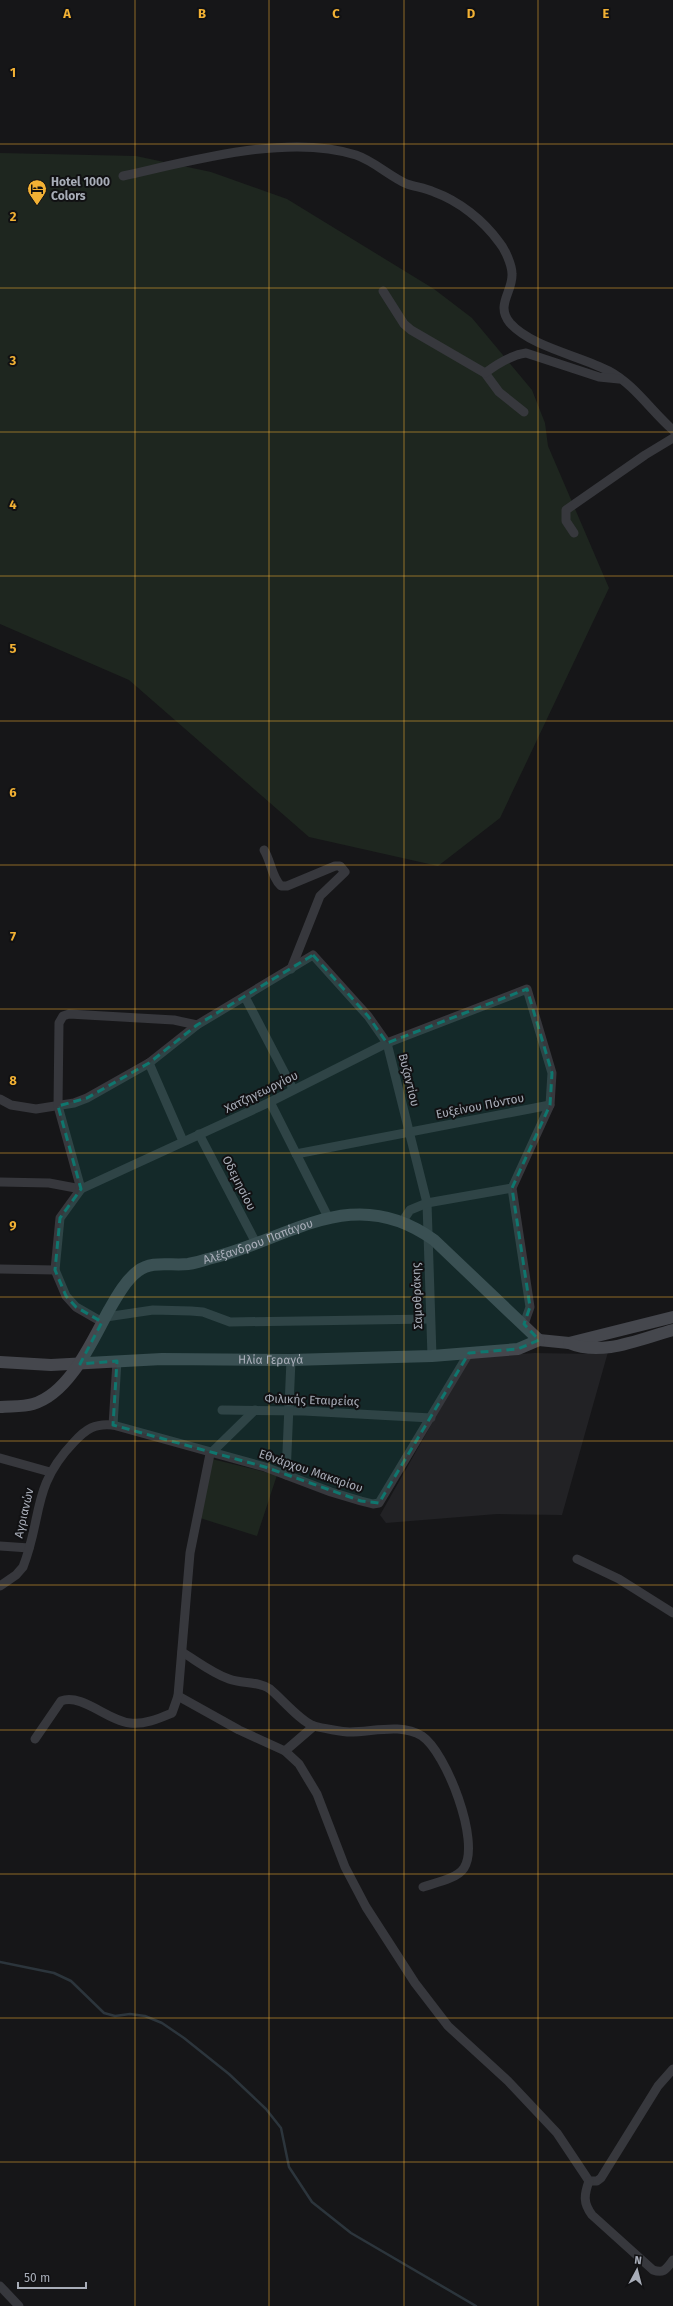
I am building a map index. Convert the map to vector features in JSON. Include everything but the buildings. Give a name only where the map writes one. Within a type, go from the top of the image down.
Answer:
[{"type":"street","points":[[123,176],[204,158],[266,149],[315,148],[358,155],[409,184],[433,191],[454,201],[486,228],[500,243],[512,273],[503,305],[505,315],[514,328],[553,349],[609,371],[623,379],[673,430]]},
{"type":"street","points":[[384,291],[404,324],[411,330],[485,373],[499,392],[524,412]]},
{"type":"street","points":[[485,373],[502,362],[526,353],[599,377],[623,379]]},
{"type":"street","points":[[574,533],[566,521],[566,510],[645,455],[673,438]]},
{"type":"street","points":[[0,1099],[11,1105],[28,1108],[58,1106],[88,1098],[149,1063],[197,1026],[291,969],[320,896],[345,872],[340,866],[335,866],[287,886],[281,886],[275,878],[271,861],[264,850]]},
{"type":"street","name":"Βυζαντίου","points":[[291,969],[313,955],[368,1016],[387,1043],[427,1203],[428,1236]]},
{"type":"street","name":"Χατζηγεωργίου","points":[[82,1189],[270,1102],[293,1089],[387,1043],[528,989],[552,1073],[550,1104]]},
{"type":"street","points":[[245,997],[293,1089]]},
{"type":"street","points":[[82,1189],[58,1106],[59,1023],[63,1016],[75,1014],[174,1020],[197,1026]]},
{"type":"street","points":[[149,1063],[183,1141]]},
{"type":"street","points":[[270,1102],[328,1217]]},
{"type":"street","points":[[524,1324],[530,1307],[512,1188],[550,1104]]},
{"type":"street","name":"Ευξείνου Πόντου","points":[[296,1154],[409,1133],[550,1104]]},
{"type":"street","name":"Οδεμησίου","points":[[200,1134],[256,1244]]},
{"type":"street","points":[[0,1182],[49,1183],[82,1189]]},
{"type":"street","points":[[402,1222],[410,1210],[427,1203],[512,1188]]},
{"type":"street","points":[[82,1189],[60,1218],[55,1270],[66,1296],[76,1307],[104,1320],[153,1310],[203,1312],[230,1322],[430,1319]]},
{"type":"street","name":"Αλέξανδρου Παπάγου","points":[[0,1407],[34,1404],[55,1392],[80,1364],[104,1320],[128,1281],[145,1266],[189,1264],[222,1256],[256,1244],[277,1234],[328,1217],[371,1215],[402,1222],[428,1236],[524,1324],[539,1340]]},
{"type":"street","name":"Σαμοθράκης","points":[[428,1236],[432,1356]]},
{"type":"street","points":[[0,1268],[55,1270]]},
{"type":"street","points":[[569,1343],[673,1317]]},
{"type":"street","points":[[539,1340],[569,1343],[578,1346],[600,1349],[673,1330]]},
{"type":"street","name":"Ηλία Γεραγά","points":[[0,1362],[80,1364],[162,1358],[291,1360],[432,1356],[518,1350],[539,1340]]},
{"type":"street","name":"Εθνάρχου Μακαρίου","points":[[113,1425],[210,1454],[265,1467],[331,1492],[373,1504],[379,1503],[469,1353]]},
{"type":"street","points":[[286,1475],[291,1360]]},
{"type":"street","points":[[113,1425],[117,1361]]},
{"type":"street","points":[[222,1410],[254,1410]]},
{"type":"street","name":"Φιλικής Εταιρείας","points":[[210,1454],[254,1410],[431,1418]]},
{"type":"street","name":"Αγριανών","points":[[0,1586],[20,1572],[29,1548],[38,1504],[50,1472],[63,1454],[84,1432],[101,1424],[113,1425]]},
{"type":"street","points":[[35,1739],[61,1701],[68,1698],[75,1699],[102,1713],[131,1724],[155,1719],[172,1713],[178,1696],[190,1553],[210,1454]]},
{"type":"street","points":[[0,1458],[50,1472]]},
{"type":"street","points":[[0,1546],[29,1548]]},
{"type":"street","points":[[577,1559],[619,1578],[673,1613]]},
{"type":"street","points":[[182,1652],[229,1680],[269,1689],[282,1702],[314,1726],[350,1732],[400,1730],[421,1735],[436,1750],[464,1818],[469,1851],[464,1868],[460,1873],[423,1887]]},
{"type":"street","points":[[178,1696],[211,1715],[285,1751],[306,1774],[316,1794],[345,1867],[370,1913],[415,1983],[448,2026],[508,2081],[557,2133],[590,2181]]},
{"type":"street","points":[[285,1751],[314,1726]]},
{"type":"street","points":[[590,2181],[597,2181],[601,2178],[658,2086],[673,2069]]},
{"type":"street","points":[[590,2181],[585,2192],[585,2206],[592,2215],[652,2270],[660,2272],[665,2271],[673,2260]]},
{"type":"street","points":[[0,2286],[19,2306]]},
{"type":"highlighted area","points":[[313,955],[368,1016],[387,1043],[527,989],[552,1073],[550,1105],[512,1188],[530,1307],[524,1324],[539,1340],[518,1349],[469,1353],[379,1503],[361,1501],[265,1467],[113,1425],[117,1361],[80,1364],[102,1322],[76,1307],[66,1296],[55,1270],[60,1218],[81,1189],[58,1106],[87,1098],[149,1063],[197,1025]]},
{"type":"shaded area","points":[[0,153],[136,156],[211,172],[287,199],[434,289],[472,318],[532,390],[545,423],[548,446],[609,588],[500,818],[438,866],[309,837],[129,680],[0,624]]},
{"type":"shaded area","points":[[608,1352],[562,1515],[497,1514],[386,1523],[380,1515],[469,1358],[534,1353],[593,1354]]},
{"type":"shaded area","points":[[212,1459],[277,1475],[257,1536],[200,1518]]},
{"type":"waterway","points":[[0,1962],[54,1973],[71,1981],[104,2013],[115,2016],[130,2014],[145,2016],[162,2023],[184,2038],[229,2074],[266,2109],[281,2128],[289,2167],[312,2202],[351,2233],[476,2306]]},
{"type":"place","name":"Hotel 1000 Colors","points":[[37,206]]}]
